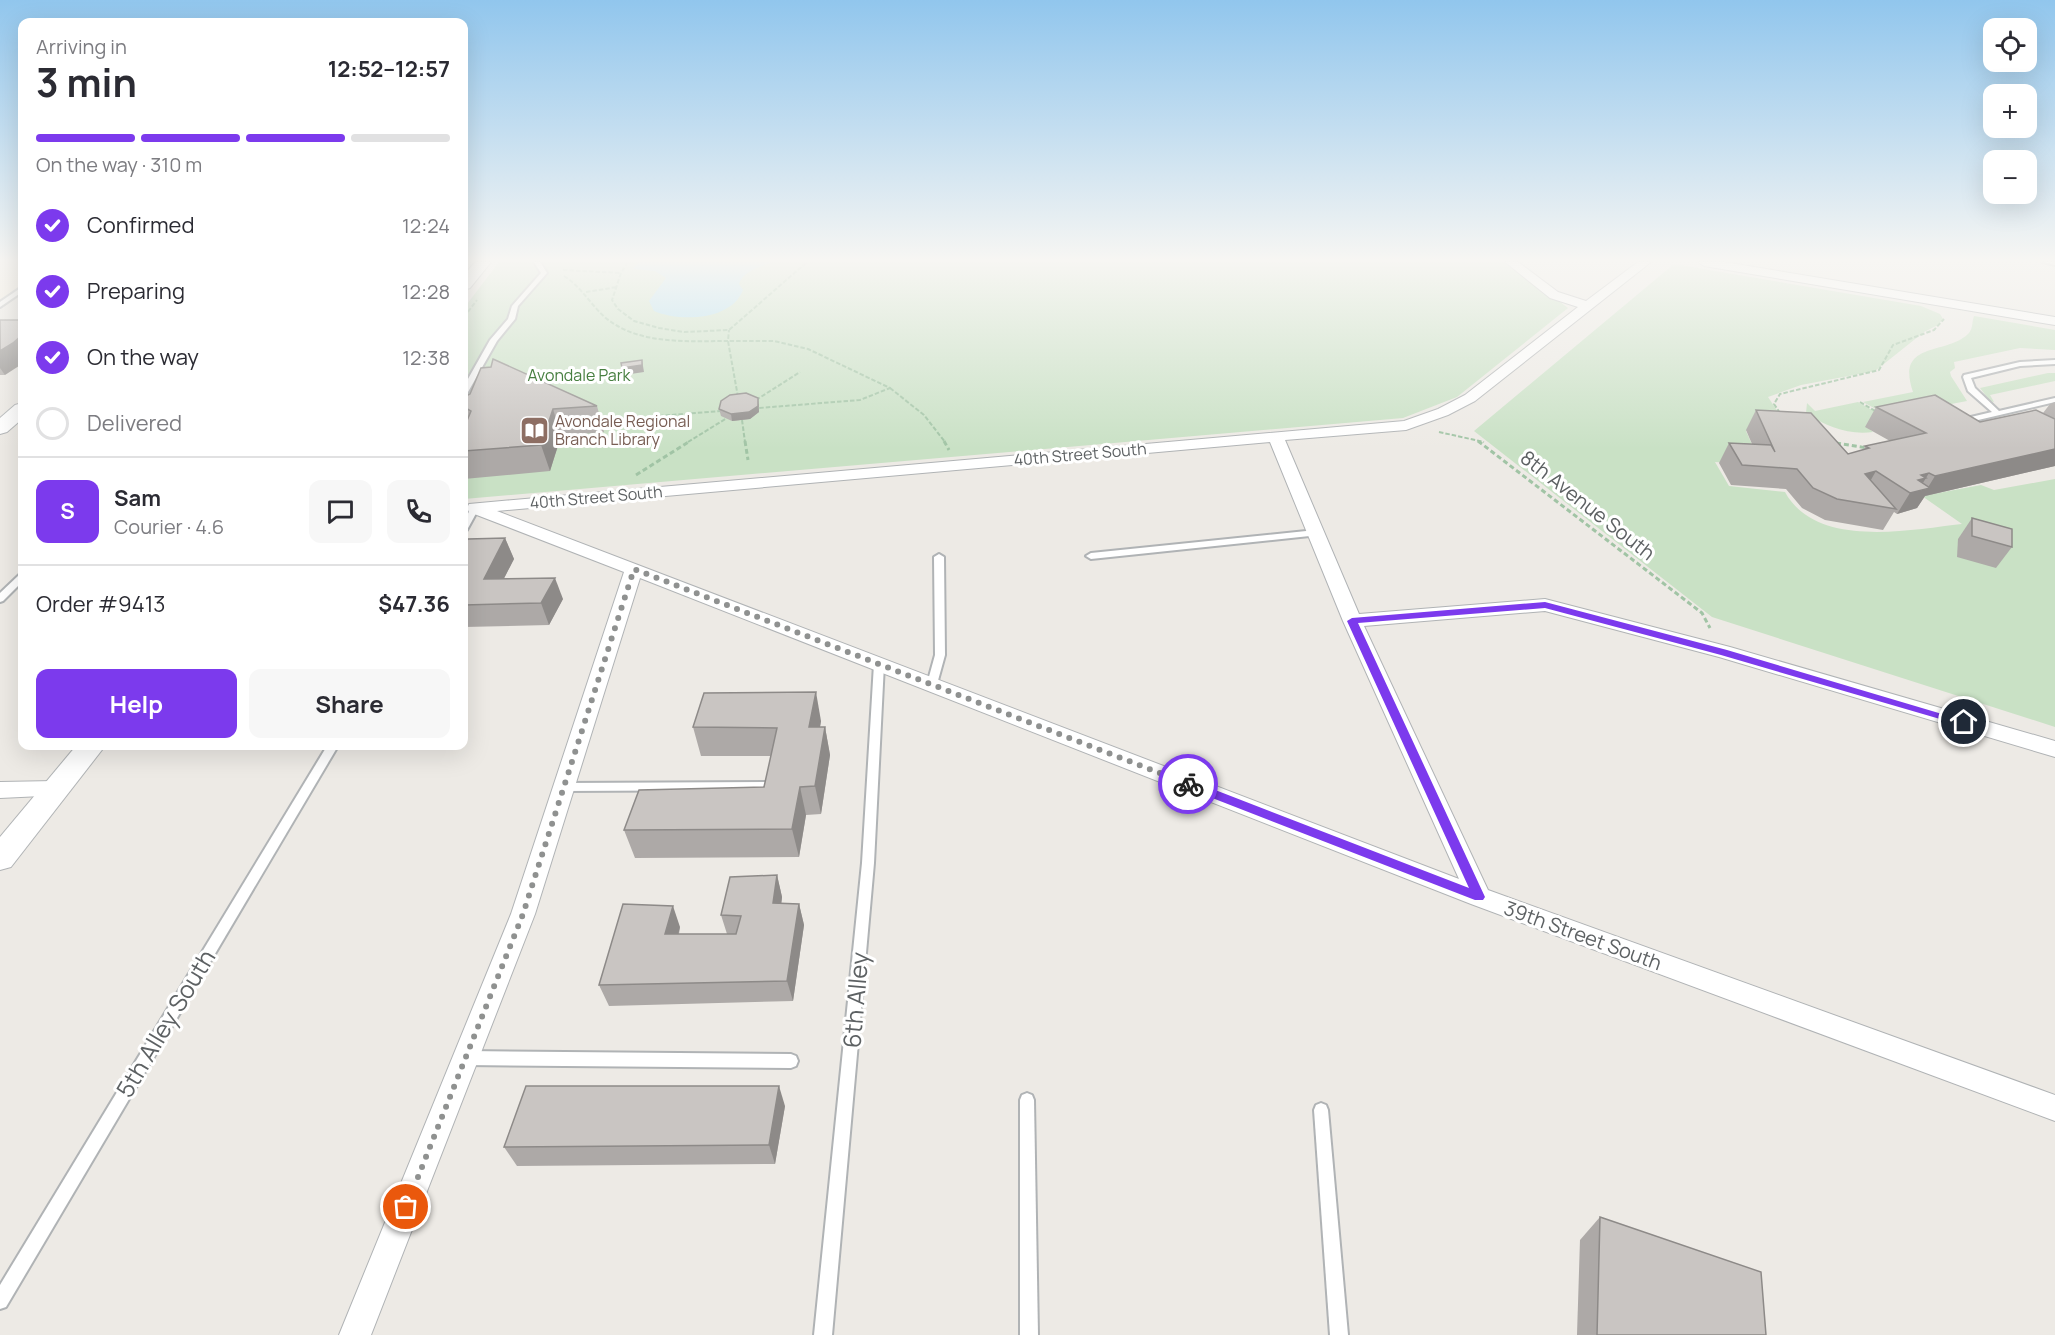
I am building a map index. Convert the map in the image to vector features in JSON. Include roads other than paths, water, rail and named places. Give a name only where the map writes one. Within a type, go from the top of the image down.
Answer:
[{"type":"street","name":"40th Street South","points":[[469,509],[1406,425],[1443,412],[1470,398],[1564,324]]},
{"type":"street","points":[[0,428],[18,412]]},
{"type":"street","points":[[1276,437],[1352,621],[1479,897]]},
{"type":"street","name":"39th Street South","points":[[469,509],[634,569],[1479,897],[2055,1108]]},
{"type":"street","points":[[354,1335],[523,914],[634,569]]},
{"type":"street","points":[[1352,621],[1545,605],[1723,652],[2055,749]]},
{"type":"street","points":[[0,858],[88,750]]},
{"type":"street","points":[[0,790],[55,789]]},
{"type":"lane","points":[[468,385],[494,340],[507,324]]},
{"type":"lane","points":[[1997,413],[1971,389],[1966,377],[2020,364],[2055,362]]},
{"type":"lane","points":[[1954,423],[2055,400]]},
{"type":"lane","points":[[1091,556],[1316,533]]},
{"type":"lane","points":[[932,684],[940,655],[939,557]]},
{"type":"lane","points":[[0,599],[18,581]]},
{"type":"lane","name":"6th Alley","points":[[823,1335],[868,863],[879,664]]},
{"type":"lane","name":"5th Alley South","points":[[0,1301],[330,750]]},
{"type":"lane","points":[[564,787],[766,786]]},
{"type":"lane","points":[[466,1058],[791,1061]]},
{"type":"lane","points":[[1027,1100],[1029,1335]]},
{"type":"lane","points":[[1321,1110],[1339,1335]]},
{"type":"place","name":"Avondale Regional Branch Library","points":[[534,430]]},
{"type":"park label","name":"Avondale Park","points":[[579,375]]}]
